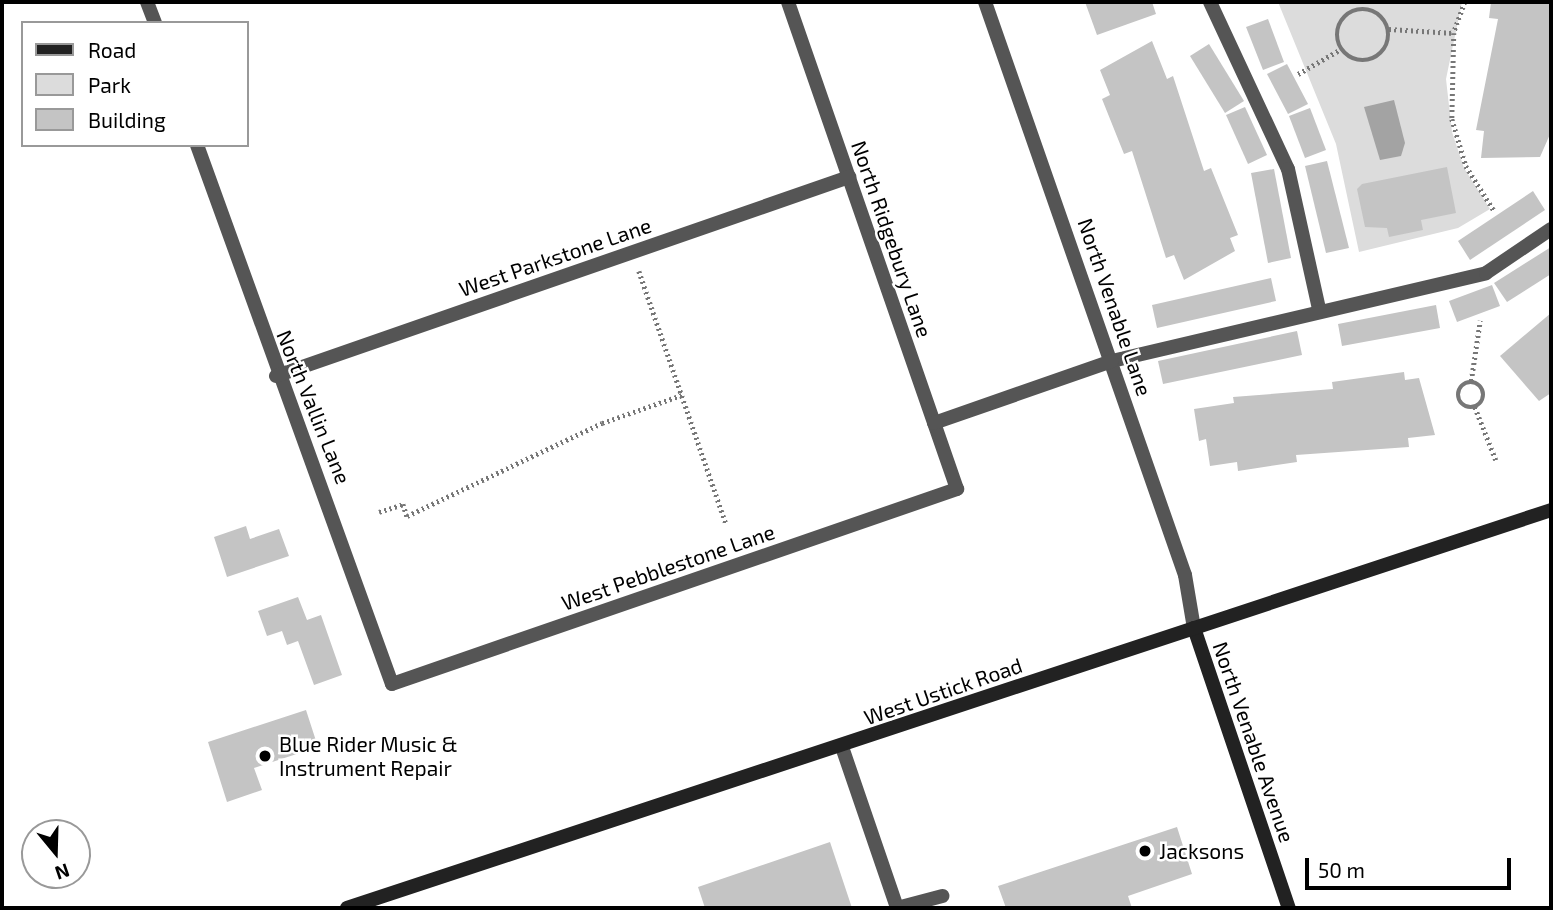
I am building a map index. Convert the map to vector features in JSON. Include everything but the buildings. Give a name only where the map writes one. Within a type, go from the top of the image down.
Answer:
[{"type":"main road","name":"West Ustick Road","points":[[347,908],[842,747],[1551,510]]},
{"type":"main road","name":"North Venable Avenue","points":[[1194,628],[1289,908]]},
{"type":"street","points":[[147,2],[154,21]]},
{"type":"street","name":"North Ridgebury Lane","points":[[788,2],[957,489]]},
{"type":"street","name":"North Venable Lane","points":[[985,2],[1185,575],[1194,628]]},
{"type":"street","points":[[1210,2],[1288,169],[1319,309]]},
{"type":"street","name":"North Vallin Lane","points":[[198,147],[276,376],[317,465],[392,684]]},
{"type":"street","name":"West Parkstone Lane","points":[[276,376],[849,177]]},
{"type":"street","points":[[934,423],[1112,361],[1319,309],[1486,273],[1551,229]]},
{"type":"street","name":"West Pebblestone Lane","points":[[392,684],[957,489]]},
{"type":"street","points":[[842,747],[897,908],[942,896]]},
{"type":"path","points":[[1465,2],[1454,33],[1452,119],[1466,166],[1495,212]]},
{"type":"path","points":[[1389,29],[1383,53],[1369,61],[1352,59],[1340,48],[1338,30],[1354,11],[1372,10],[1389,29],[1454,33]]},
{"type":"path","points":[[1298,74],[1340,48]]},
{"type":"path","points":[[638,267],[726,523]]},
{"type":"path","points":[[1480,321],[1471,381],[1457,396],[1475,407],[1496,460]]},
{"type":"path","points":[[1471,381],[1484,390],[1475,407]]},
{"type":"path","points":[[379,512],[403,504],[407,516],[602,423],[682,395]]},
{"type":"green space","points":[[1278,2],[1462,2],[1446,79],[1452,132],[1464,168],[1490,209],[1458,228],[1359,252],[1336,144]]},
{"type":"shaded area","points":[[1394,100],[1405,143],[1401,156],[1380,160],[1364,107]]},
{"type":"place","name":"Blue Rider Music & Instrument Repair","points":[[265,756]]},
{"type":"place","name":"Jacksons","points":[[1145,851]]}]
